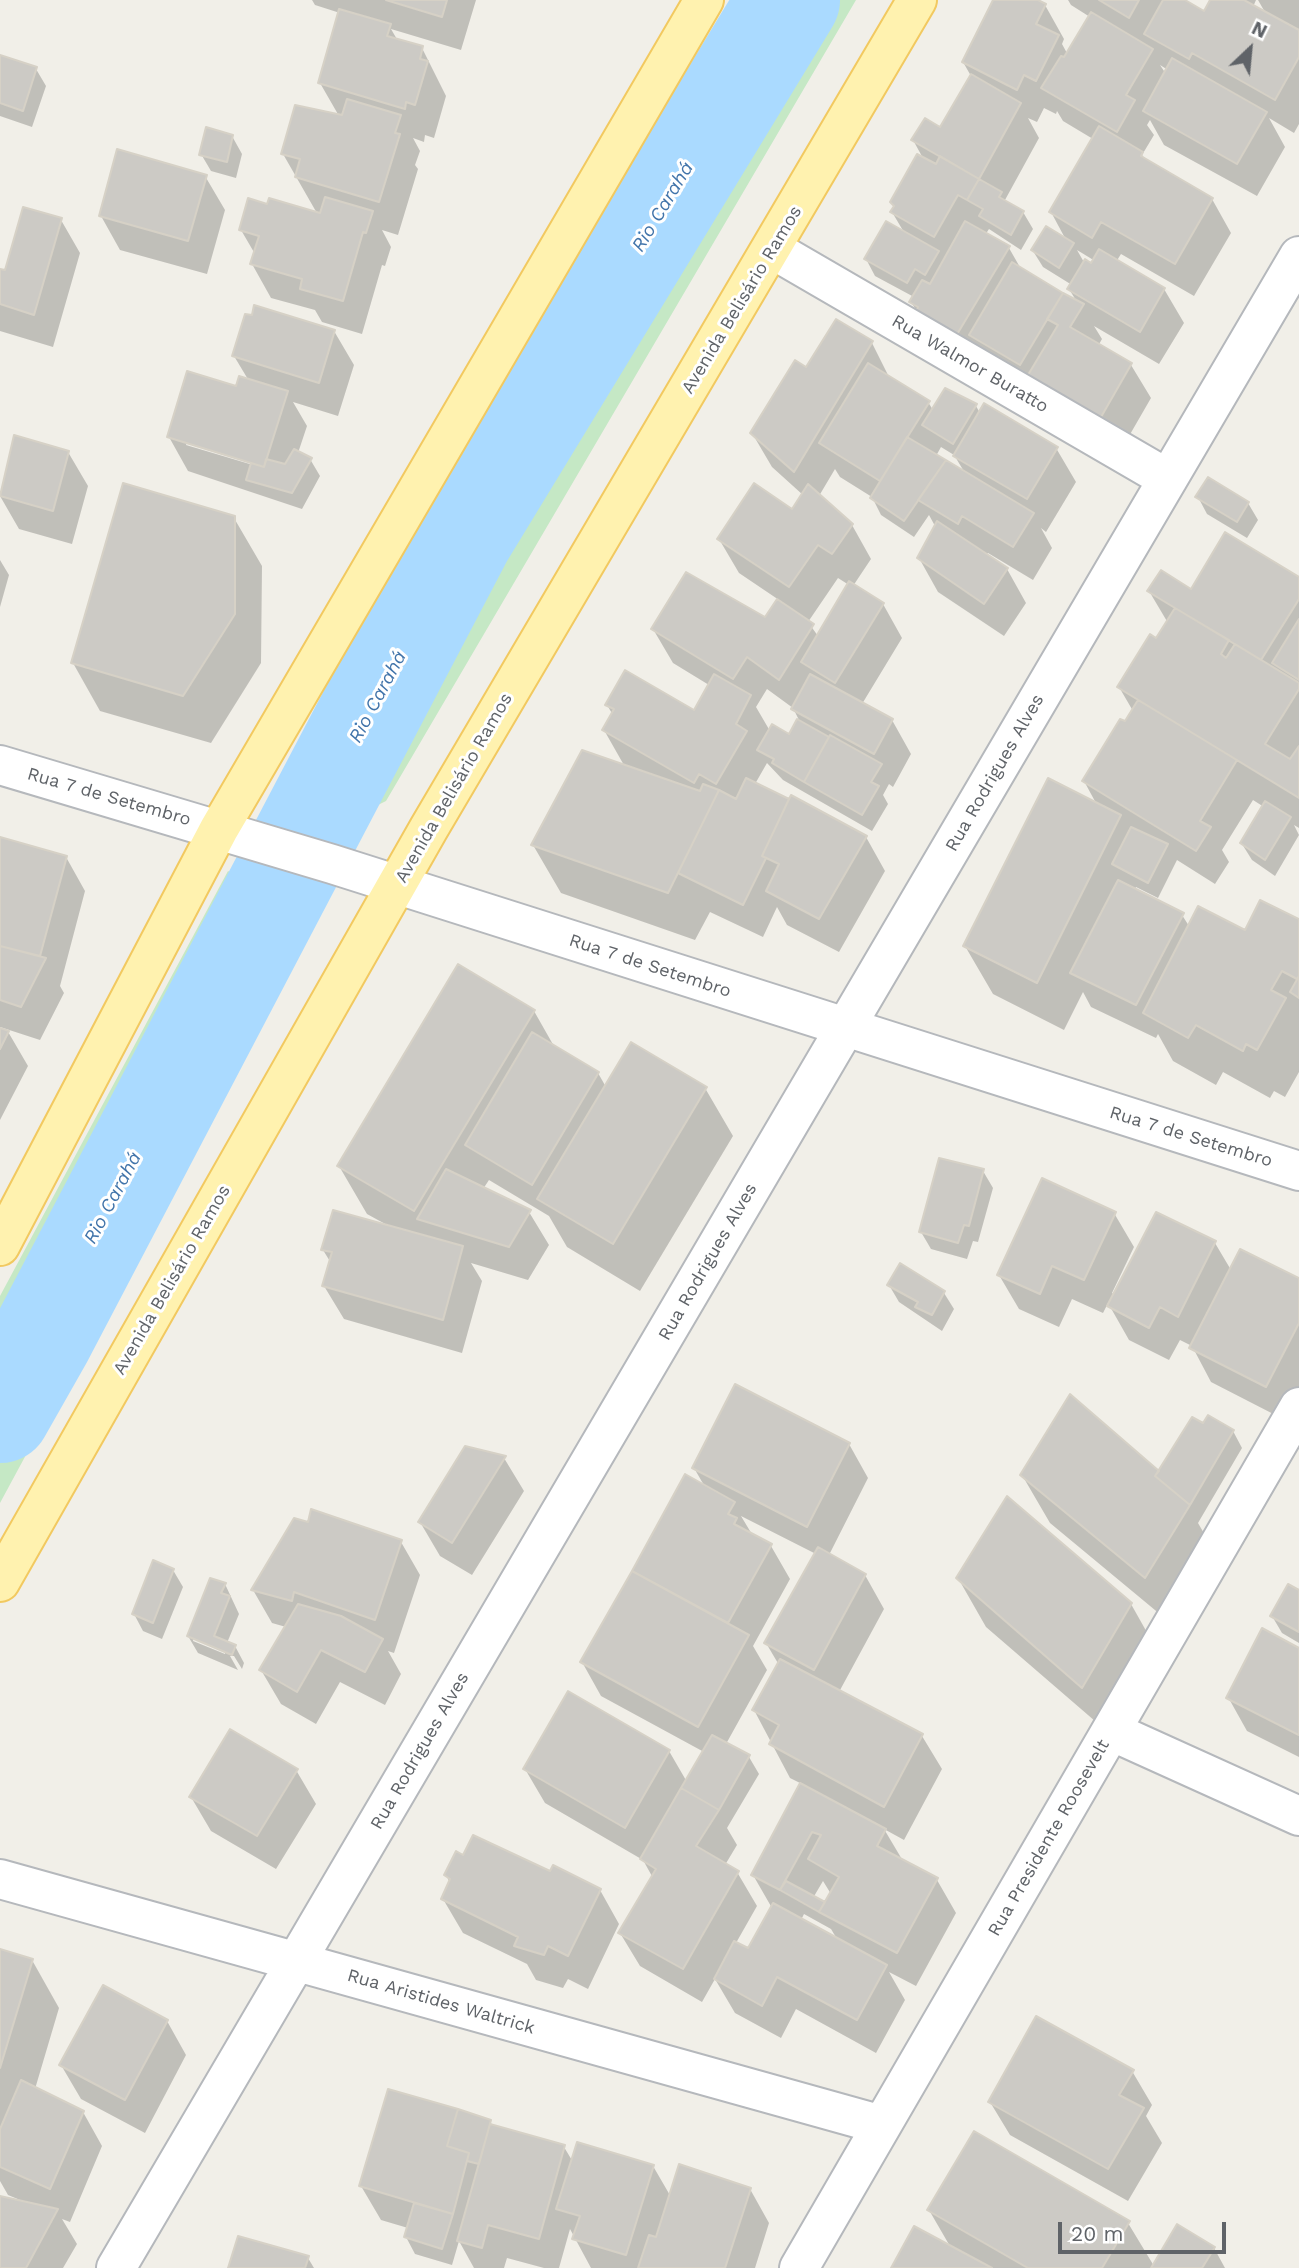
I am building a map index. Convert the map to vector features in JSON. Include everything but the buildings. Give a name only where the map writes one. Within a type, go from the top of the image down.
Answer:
[{"type":"main road","points":[[0,1246],[219,829],[704,0]]},
{"type":"main road","name":"Avenida Belisário Ramos","points":[[0,1582],[397,885],[917,0]]},
{"type":"street","name":"Rua Walmor Buratto","points":[[772,248],[1168,479]]},
{"type":"street","name":"Rua Rodrigues Alves","points":[[116,2268],[1299,256]]},
{"type":"street","name":"Rua 7 de Setembro","points":[[0,765],[332,864],[1299,1171]]},
{"type":"street","name":"Rua Presidente Roosevelt","points":[[799,2268],[1299,1407]]},
{"type":"street","points":[[1111,1731],[1299,1816]]},
{"type":"street","name":"Rua Aristides Waltrick","points":[[0,1879],[882,2125]]},
{"type":"green space","points":[[743,0],[856,0],[386,801],[366,811],[299,791],[300,767]]},
{"type":"green space","points":[[228,871],[317,916],[0,1503],[0,1296]]},
{"type":"waterway","name":"Rio Carahá","points":[[0,1412],[42,1338],[462,537],[789,0]]},
{"type":"waterway","points":[[2,1325],[42,1338]]}]
